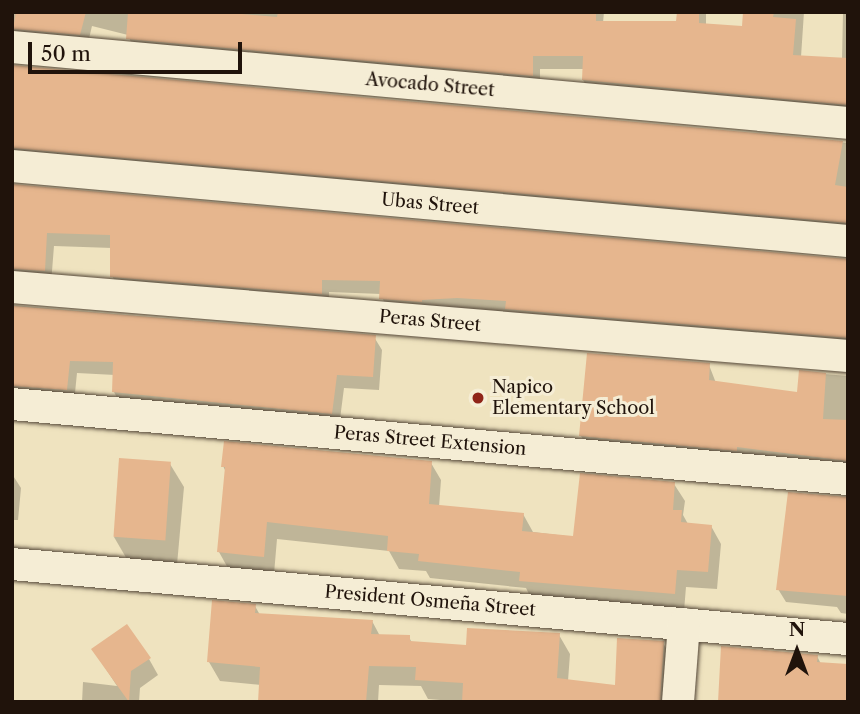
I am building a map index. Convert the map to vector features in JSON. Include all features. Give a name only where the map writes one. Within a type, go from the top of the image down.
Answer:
[{"type":"street","name":"Avocado Street","points":[[12,47],[848,123]]},
{"type":"street","name":"Ubas Street","points":[[12,166],[848,241]]},
{"type":"street","name":"Peras Street","points":[[12,287],[848,356]]},
{"type":"street","name":"Peras Street Extension","points":[[12,404],[848,480]]},
{"type":"street","name":"President Osmeña Street","points":[[12,564],[848,639]]},
{"type":"street","points":[[678,702],[684,624]]},
{"type":"building","points":[[16,12],[86,12],[80,35],[13,29]]},
{"type":"building","points":[[128,12],[219,12],[277,17],[278,12],[596,12],[596,21],[676,21],[677,12],[699,12],[699,23],[742,26],[743,12],[774,12],[773,17],[796,19],[793,55],[848,58],[848,105],[582,80],[583,56],[533,56],[533,76],[126,39]]},
{"type":"building","points":[[12,65],[843,141],[835,185],[848,187],[848,223],[12,148]]},
{"type":"building","points":[[12,184],[848,259],[848,338],[505,309],[506,301],[457,298],[422,302],[379,299],[380,281],[322,280],[322,294],[110,277],[110,235],[47,233],[45,271],[13,269]]},
{"type":"building","points":[[14,306],[376,335],[373,377],[337,375],[332,414],[112,392],[113,362],[70,361],[67,390],[12,386]]},
{"type":"building","points":[[587,353],[710,363],[709,380],[797,392],[799,370],[826,373],[823,419],[848,420],[848,461],[737,447],[737,451],[579,436]]},
{"type":"building","points":[[224,441],[432,461],[429,504],[524,513],[522,531],[573,536],[580,473],[675,482],[673,510],[682,510],[681,522],[712,525],[708,572],[677,570],[675,594],[519,581],[520,572],[418,561],[419,554],[387,551],[388,536],[267,522],[264,557],[217,552],[225,467],[221,467]]},
{"type":"building","points":[[119,458],[171,462],[165,540],[113,537]]},
{"type":"building","points":[[788,492],[848,497],[848,596],[776,590]]},
{"type":"building","points":[[212,600],[256,604],[255,613],[373,620],[371,634],[410,635],[410,641],[466,645],[467,628],[560,633],[557,678],[615,685],[617,638],[664,641],[660,702],[462,702],[463,683],[415,680],[416,667],[369,666],[366,702],[258,702],[260,667],[207,662]]},
{"type":"building","points":[[127,624],[151,658],[131,671],[129,702],[91,649]]},
{"type":"building","points":[[721,646],[818,655],[817,662],[848,664],[846,702],[718,702]]},
{"type":"place","name":"Napico Elementary School","points":[[478,398]]}]
